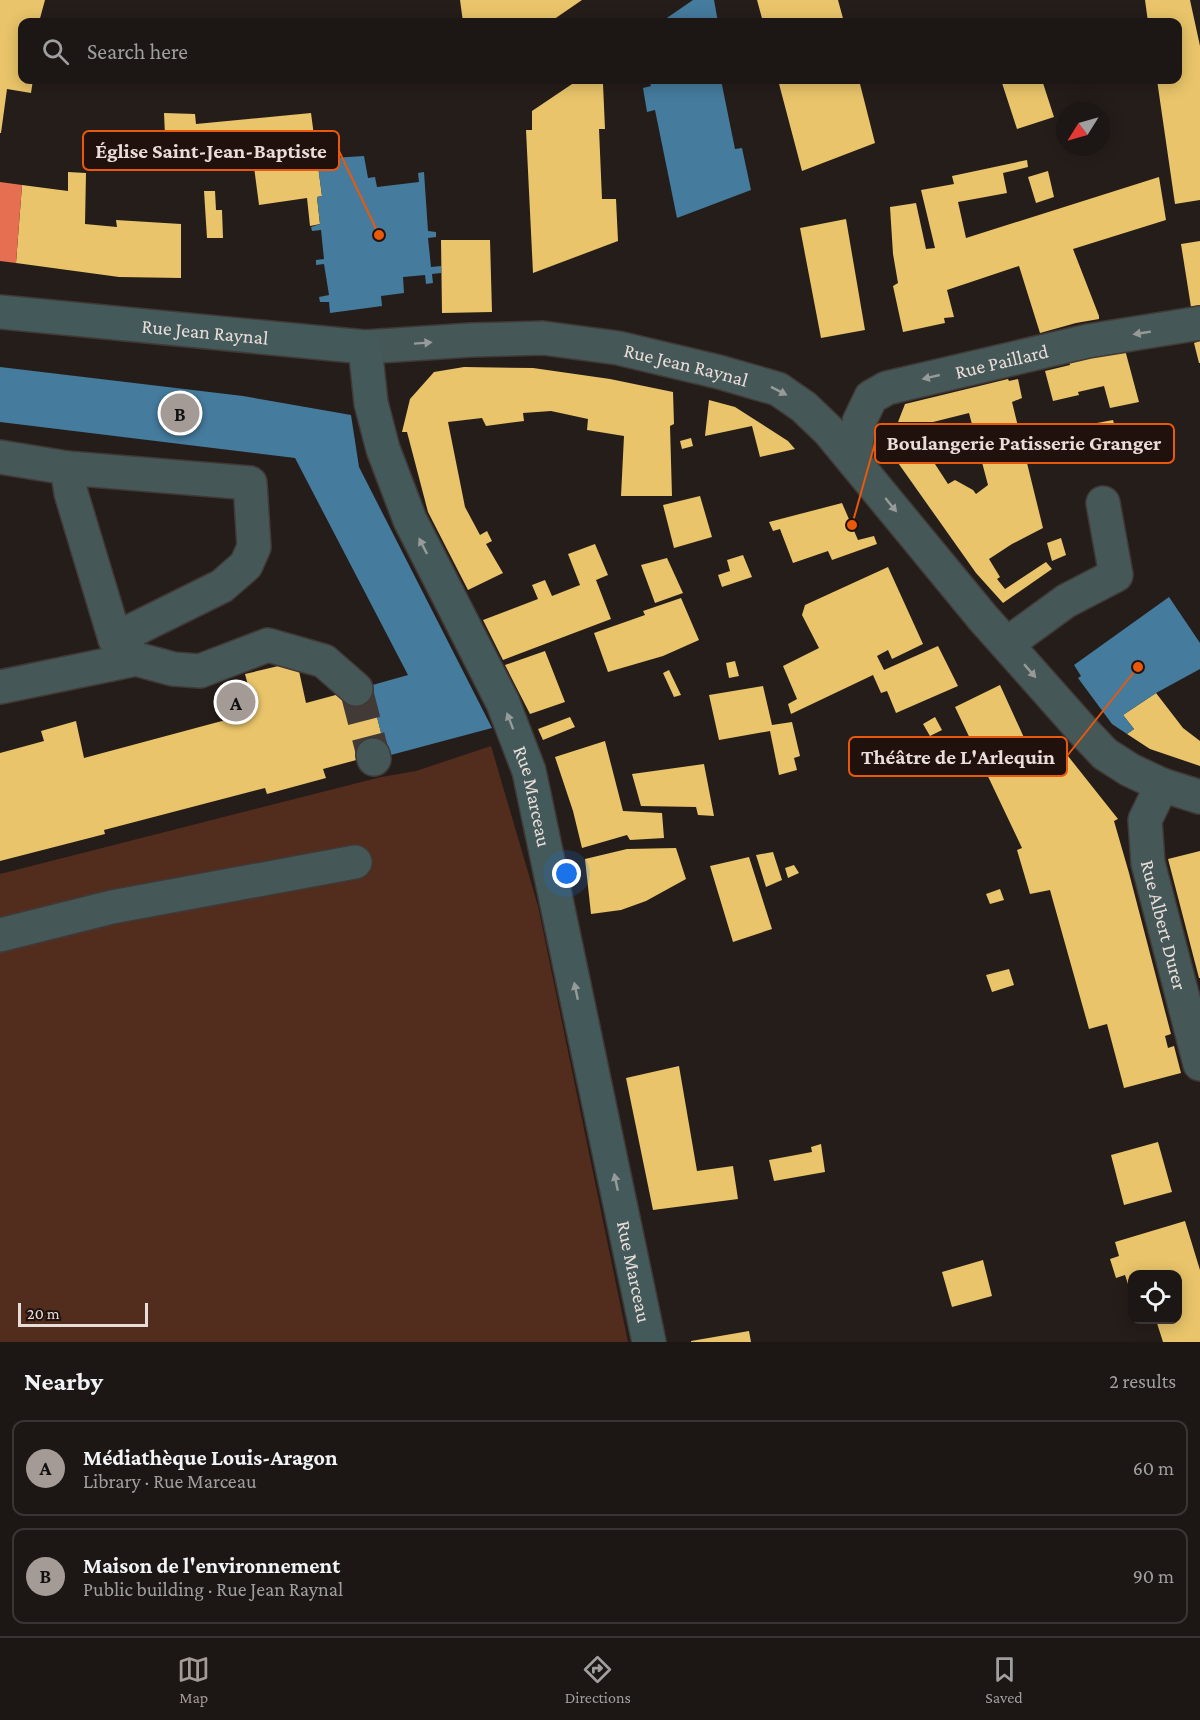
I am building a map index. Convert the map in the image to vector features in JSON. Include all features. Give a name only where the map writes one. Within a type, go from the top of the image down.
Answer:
[{"type":"main road","name":"Rue Jean Raynal","points":[[0,312],[365,347]]},
{"type":"main road","name":"Rue Marceau","points":[[365,347],[370,404],[383,449],[410,520],[503,703],[529,771],[649,1342]]},
{"type":"street","name":"Rue Paillard","points":[[854,460],[859,422],[871,397],[887,388],[1088,341],[1200,324]]},
{"type":"street","name":"Rue Jean Raynal","points":[[365,347],[543,338],[618,348],[719,372],[778,389],[804,407],[829,431],[983,618],[1105,754],[1130,770],[1162,785],[1200,797]]},
{"type":"street","points":[[0,457],[67,468],[250,483],[254,547],[246,565],[222,586],[126,649],[0,687]]},
{"type":"street","points":[[67,468],[71,493],[126,649],[173,669],[200,671],[268,645],[324,661],[356,689]]},
{"type":"street","points":[[1007,644],[1066,601],[1116,575],[1103,503]]},
{"type":"street","name":"Rue Albert Durer","points":[[1162,785],[1145,820],[1148,862],[1200,1064]]},
{"type":"street","points":[[0,935],[112,907],[355,862]]},
{"type":"shaded area","points":[[491,746],[538,906],[628,1342],[0,1342],[0,874],[381,777],[416,771]]},
{"type":"building: Homes","points":[[0,0],[45,0],[40,18],[18,18],[18,84],[32,84],[31,93],[7,89],[0,133]]},
{"type":"building: Homes","points":[[460,0],[582,0],[556,18],[462,18]]},
{"type":"building: Homes","points":[[757,0],[838,0],[843,18],[762,18]]},
{"type":"building: Homes","points":[[1145,0],[1190,0],[1200,46],[1200,200],[1175,204],[1158,84],[1182,84],[1182,18],[1147,18]]},
{"type":"building: Homes","points":[[572,84],[603,84],[605,129],[599,129],[602,199],[616,199],[618,241],[533,273],[526,130],[532,130],[532,111]]},
{"type":"building: Homes","points":[[779,84],[860,84],[875,143],[802,171]]},
{"type":"building: Homes","points":[[1002,84],[1043,84],[1054,117],[1017,129]]},
{"type":"building: Homes","points":[[164,113],[195,114],[196,124],[311,113],[322,196],[317,197],[320,224],[310,226],[307,198],[259,205],[254,167],[262,165],[260,145],[200,153],[200,157],[166,158]]},
{"type":"building: Homes","points":[[1027,160],[1028,167],[1003,173],[1007,193],[958,202],[966,238],[1159,177],[1166,220],[1073,249],[1099,319],[1040,333],[1019,266],[947,290],[954,317],[944,318],[945,323],[903,332],[893,286],[898,283],[893,254],[890,207],[916,203],[926,249],[935,248],[921,190],[954,184],[952,176]]},
{"type":"building: Homes","points":[[1048,171],[1054,197],[1036,203],[1028,177]]},
{"type":"building: Homes","points":[[68,172],[86,173],[85,224],[117,227],[116,220],[181,224],[181,278],[119,277],[16,263],[22,185],[68,191]]},
{"type":"building: Homes","points":[[204,191],[215,191],[216,210],[222,210],[223,238],[207,238]]},
{"type":"building: Homes","points":[[846,219],[865,330],[821,338],[800,228]]},
{"type":"building: Homes","points":[[441,240],[490,240],[492,312],[442,313]]},
{"type":"building: Homes","points":[[1200,241],[1200,305],[1191,307],[1181,244]]},
{"type":"building: Homes","points":[[1200,341],[1200,363],[1199,363],[1194,343]]},
{"type":"building: Homes","points":[[1124,346],[1139,402],[1110,408],[1104,386],[1053,401],[1045,371],[1070,365],[1069,361]]},
{"type":"building: Homes","points":[[464,367],[533,368],[610,379],[673,392],[674,424],[670,426],[672,496],[621,496],[624,436],[587,430],[588,419],[551,411],[523,413],[524,421],[486,426],[482,418],[448,422],[465,507],[480,535],[487,531],[492,541],[486,544],[503,573],[468,590],[428,512],[407,432],[402,432],[410,399],[434,372]]},
{"type":"building: Homes","points":[[1008,379],[1009,381],[1018,379],[1022,398],[1012,402],[1043,528],[989,559],[1000,577],[997,579],[1005,589],[1046,562],[1052,569],[1003,603],[976,573],[896,460],[893,438],[918,438],[948,484],[955,480],[976,494],[988,485],[969,413],[933,422],[898,422],[905,404]]},
{"type":"building: Homes","points":[[709,400],[735,407],[788,441],[795,449],[760,457],[752,426],[705,436]]},
{"type":"building: Homes","points":[[1113,420],[1117,434],[1083,441],[1081,426]]},
{"type":"building: Homes","points":[[691,438],[693,446],[682,449],[680,441]]},
{"type":"building: Homes","points":[[700,496],[712,537],[674,548],[663,505]]},
{"type":"building: Homes","points":[[842,503],[858,540],[874,536],[877,544],[832,560],[828,551],[793,563],[780,529],[773,531],[769,522]]},
{"type":"building: Homes","points":[[1061,538],[1066,555],[1052,561],[1047,543]]},
{"type":"building: Homes","points":[[595,544],[608,575],[596,580],[611,619],[503,660],[483,620],[538,599],[532,585],[545,580],[552,596],[580,585],[568,554]]},
{"type":"building: Homes","points":[[743,555],[752,577],[722,587],[718,575],[730,571],[727,560]]},
{"type":"building: Homes","points":[[667,558],[683,593],[655,603],[641,565]]},
{"type":"building: Homes","points":[[888,567],[923,644],[892,659],[888,650],[877,656],[884,670],[938,646],[958,686],[896,713],[887,691],[881,693],[873,675],[791,714],[788,704],[797,699],[783,666],[819,648],[802,615],[805,605]]},
{"type":"building: Homes","points":[[681,598],[699,640],[663,656],[608,672],[594,633],[645,615],[643,611]]},
{"type":"building: Homes","points":[[545,651],[565,702],[530,714],[505,665]]},
{"type":"building: Homes","points":[[735,661],[739,676],[729,678],[726,663]]},
{"type":"building: Homes","points":[[287,664],[299,671],[306,703],[369,686],[386,752],[323,769],[326,778],[267,794],[265,788],[104,830],[105,834],[0,861],[0,753],[44,741],[41,731],[76,721],[84,758],[233,718],[230,708],[243,695],[250,693],[245,674]]},
{"type":"building: Homes","points":[[669,670],[681,695],[674,697],[663,673]]},
{"type":"building: Homes","points":[[1000,685],[1036,764],[1064,751],[1118,819],[1114,821],[1171,1034],[1165,1036],[1168,1048],[1174,1046],[1181,1073],[1124,1088],[1107,1024],[1089,1029],[1050,890],[1030,894],[1017,850],[1022,848],[955,707]]},
{"type":"building: Homes","points":[[763,686],[772,725],[792,722],[800,756],[794,758],[797,770],[779,775],[770,731],[719,740],[709,695]]},
{"type":"building: Homes","points":[[1156,693],[1183,728],[1200,741],[1200,766],[1150,749],[1127,734],[1134,729],[1123,715]]},
{"type":"building: Homes","points":[[570,717],[575,727],[543,740],[538,729]]},
{"type":"building: Homes","points":[[935,717],[942,730],[930,736],[923,724]]},
{"type":"building: Homes","points":[[605,741],[623,811],[662,813],[664,838],[630,840],[627,835],[582,848],[573,811],[555,757]]},
{"type":"building: Homes","points":[[704,764],[714,816],[698,815],[696,807],[641,806],[632,774]]},
{"type":"building: Homes","points":[[676,848],[686,879],[646,901],[621,910],[591,914],[585,859],[627,849]]},
{"type":"building: Homes","points":[[1200,851],[1200,978],[1199,978],[1168,859]]},
{"type":"building: Homes","points":[[773,852],[782,880],[766,887],[756,855]]},
{"type":"building: Homes","points":[[749,857],[772,929],[733,942],[710,866]]},
{"type":"building: Homes","points":[[794,865],[799,873],[788,878],[785,868]]},
{"type":"building: Homes","points":[[1000,889],[1004,900],[990,904],[986,894]]},
{"type":"building: Homes","points":[[1009,969],[1014,985],[992,992],[986,975]]},
{"type":"building: Homes","points":[[679,1066],[697,1171],[733,1166],[738,1199],[653,1210],[626,1078]]},
{"type":"building: Homes","points":[[1158,1142],[1172,1192],[1124,1205],[1111,1155]]},
{"type":"building: Homes","points":[[821,1144],[825,1172],[774,1181],[769,1160],[812,1152],[811,1147]]},
{"type":"building: Homes","points":[[1185,1221],[1200,1270],[1200,1342],[1163,1342],[1157,1324],[1182,1324],[1182,1270],[1128,1270],[1128,1284],[1125,1275],[1116,1278],[1110,1259],[1119,1256],[1115,1242]]},
{"type":"building: Homes","points":[[983,1260],[992,1296],[952,1307],[942,1272]]},
{"type":"building: Homes","points":[[749,1331],[751,1342],[691,1342],[691,1341]]},
{"type":"building: Shops","points":[[0,182],[22,185],[16,263],[0,261]]},
{"type":"building: Public","points":[[693,0],[714,0],[717,18],[667,18]]},
{"type":"building: Public","points":[[650,84],[722,84],[735,149],[742,148],[751,190],[677,218],[655,110],[647,112],[643,88],[651,86]]},
{"type":"building: Public","points":[[364,156],[368,178],[375,177],[377,187],[419,182],[418,173],[424,172],[428,231],[436,232],[436,237],[428,238],[431,267],[441,266],[441,273],[432,274],[433,283],[426,284],[425,275],[403,277],[404,293],[381,296],[382,306],[330,313],[329,302],[320,302],[319,297],[329,295],[324,264],[316,265],[316,260],[324,259],[321,230],[312,231],[311,227],[320,224],[317,197],[322,196],[317,159]]},
{"type":"building: Public","points":[[0,367],[243,396],[351,415],[359,467],[492,728],[387,756],[369,686],[408,675],[295,458],[0,422]]},
{"type":"building: Public","points":[[1169,597],[1200,643],[1200,669],[1156,693],[1123,715],[1134,729],[1127,734],[1112,724],[1078,678],[1081,676],[1074,665]]},
{"type":"tunnel","points":[[356,689],[373,755]]},
{"type":"place","name":"Église Saint-Jean-Baptiste","points":[[379,235]]},
{"type":"place","name":"Maison de l'environnement","points":[[180,413]]},
{"type":"place","name":"Boulangerie Patisserie Granger","points":[[852,525]]},
{"type":"place","name":"Théâtre de L'Arlequin","points":[[1138,667]]},
{"type":"place","name":"Médiathèque Louis-Aragon","points":[[236,702]]}]
